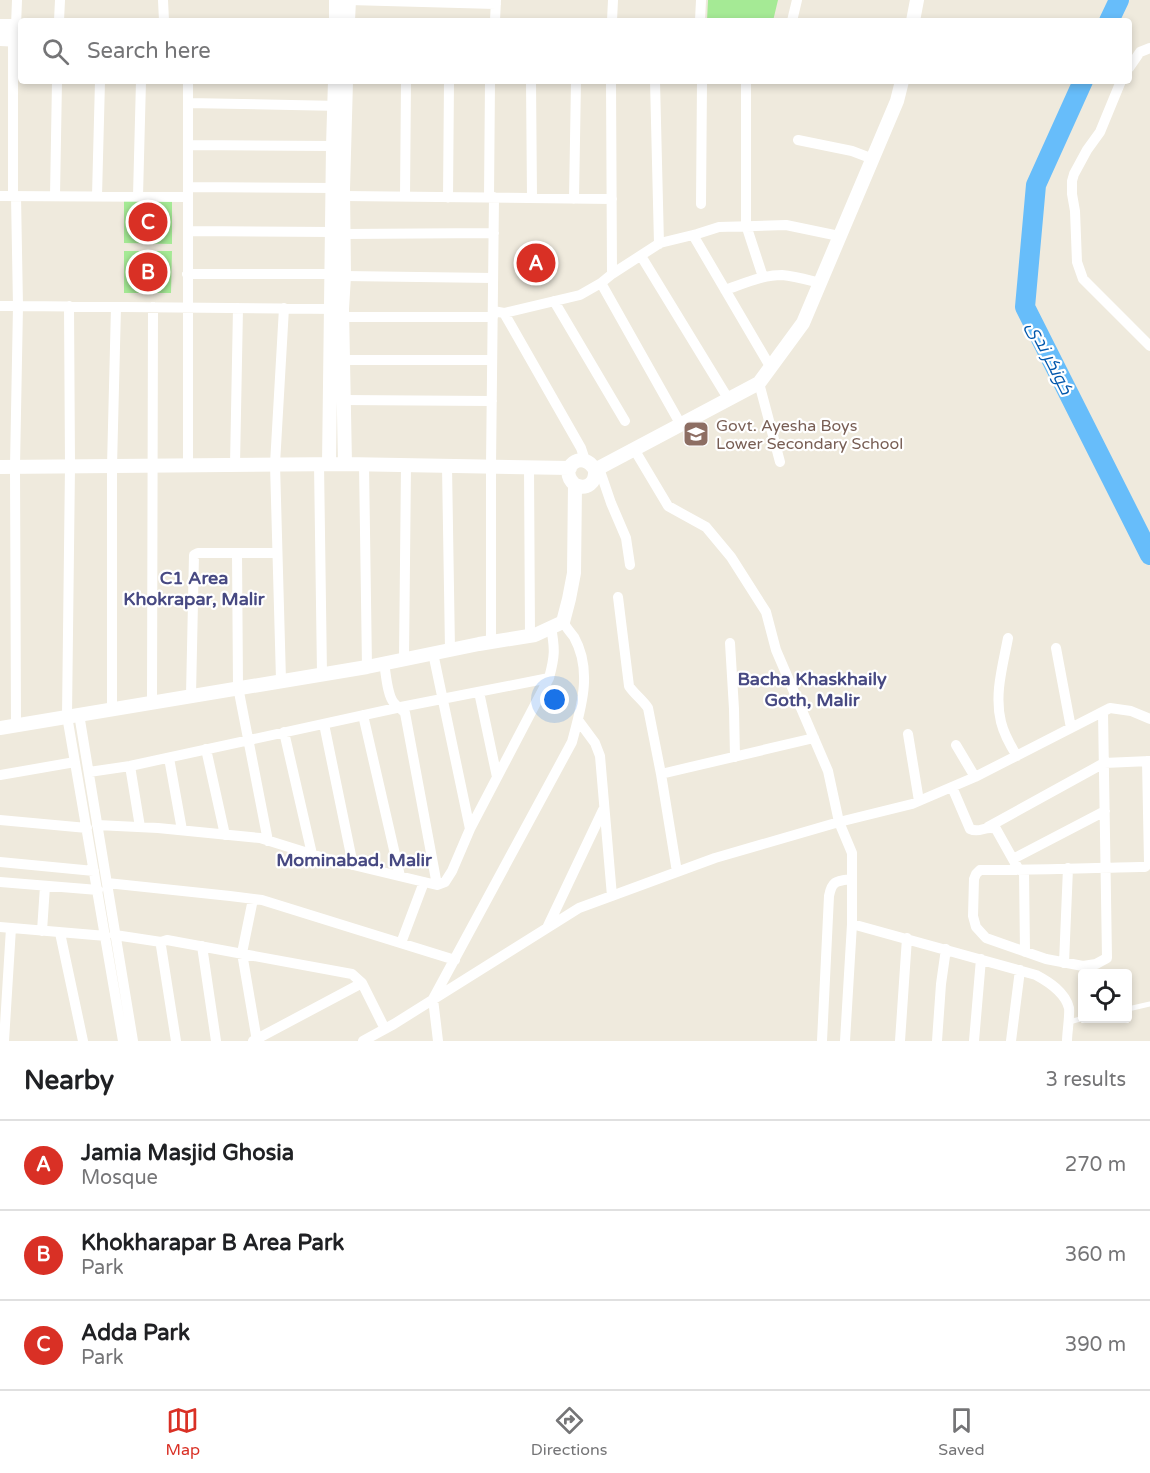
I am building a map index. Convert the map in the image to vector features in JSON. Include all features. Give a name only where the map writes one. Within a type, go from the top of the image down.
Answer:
[{"type":"street","points":[[16,725],[15,466],[18,306],[14,196],[14,34],[17,0]]},
{"type":"street","points":[[59,18],[60,0]]},
{"type":"street","points":[[164,0],[164,18]]},
{"type":"street","points":[[336,0],[336,18]]},
{"type":"street","points":[[348,18],[349,0],[496,2],[495,18]]},
{"type":"street","points":[[612,18],[613,0]]},
{"type":"street","points":[[700,18],[701,0]]},
{"type":"street","points":[[793,18],[797,0]]},
{"type":"street","points":[[914,18],[917,0]]},
{"type":"street","points":[[0,26],[14,34]]},
{"type":"street","points":[[1132,64],[1140,52],[1150,48]]},
{"type":"street","points":[[55,196],[57,84]]},
{"type":"street","points":[[97,196],[100,84]]},
{"type":"street","points":[[138,196],[141,84]]},
{"type":"street","points":[[188,84],[188,465]]},
{"type":"street","points":[[322,674],[324,464],[338,312],[340,106],[336,84]]},
{"type":"street","points":[[340,191],[333,146],[345,84]]},
{"type":"street","points":[[405,197],[406,84]]},
{"type":"street","points":[[448,198],[449,84]]},
{"type":"street","points":[[490,84],[493,278],[496,314],[492,360],[491,642]]},
{"type":"street","points":[[531,84],[532,198]]},
{"type":"street","points":[[574,198],[576,84]]},
{"type":"street","points":[[611,84],[612,274]]},
{"type":"street","points":[[654,84],[659,244]]},
{"type":"street","points":[[701,204],[702,84]]},
{"type":"street","points":[[746,84],[746,225],[763,277]]},
{"type":"street","points":[[593,466],[592,483],[584,487],[575,485],[571,481],[570,468],[576,462],[593,466],[634,449],[759,383],[803,323],[897,102],[901,84]]},
{"type":"street","points":[[1121,84],[1100,132],[1072,181],[1077,262],[1083,279],[1150,346]]},
{"type":"street","points":[[188,103],[340,106]]},
{"type":"street","points":[[798,140],[852,151],[873,159]]},
{"type":"street","points":[[188,145],[333,146]]},
{"type":"street","points":[[0,196],[138,196],[188,192],[340,191],[405,197],[612,198]]},
{"type":"street","points":[[0,306],[187,307],[496,314],[580,295],[602,283],[659,244],[719,227],[786,225],[839,236]]},
{"type":"street","points":[[188,231],[494,233]]},
{"type":"street","points":[[693,235],[771,368]]},
{"type":"street","points":[[640,256],[729,400]]},
{"type":"street","points":[[187,274],[493,278]]},
{"type":"street","points":[[725,290],[763,277],[780,275],[820,283]]},
{"type":"street","points":[[602,283],[681,425]]},
{"type":"street","points":[[554,302],[625,421]]},
{"type":"street","points":[[69,306],[75,762],[92,827],[111,936],[133,1041]]},
{"type":"street","points":[[112,709],[112,466],[116,307]]},
{"type":"street","points":[[152,702],[153,307]]},
{"type":"street","points":[[235,465],[238,308]]},
{"type":"street","points":[[281,680],[275,464],[284,309]]},
{"type":"street","points":[[338,312],[343,360],[345,464]]},
{"type":"street","points":[[496,314],[593,466],[626,538],[630,565]]},
{"type":"street","points":[[343,360],[492,360]]},
{"type":"street","points":[[759,383],[780,462]]},
{"type":"street","points":[[343,400],[492,401]]},
{"type":"street","points":[[634,449],[668,506],[706,527],[731,557],[766,612],[776,650],[828,771],[839,822],[852,853],[852,924],[845,1041]]},
{"type":"street","points":[[0,466],[364,464],[570,468]]},
{"type":"street","points":[[364,464],[367,667]]},
{"type":"street","points":[[404,659],[406,465]]},
{"type":"street","points":[[447,466],[450,650]]},
{"type":"street","points":[[529,467],[530,635]]},
{"type":"street","points":[[0,820],[92,827],[140,827],[260,838],[353,865],[424,882],[437,885],[444,882],[452,871],[470,829],[549,678],[554,658],[557,625],[569,598],[574,573],[575,485]]},
{"type":"street","points":[[191,695],[194,555],[198,553],[277,553]]},
{"type":"street","points":[[237,553],[238,687],[268,841]]},
{"type":"street","points":[[618,597],[629,686],[648,708],[677,872]]},
{"type":"street","points":[[0,728],[367,667],[530,635],[557,625]]},
{"type":"street","points":[[438,1041],[433,999],[572,742],[585,678],[583,662],[574,638],[557,625]]},
{"type":"street","points":[[1008,638],[998,689],[998,707],[1001,723],[1017,756]]},
{"type":"street","points":[[730,643],[735,757]]},
{"type":"street","points":[[1056,648],[1071,728]]},
{"type":"street","points":[[433,653],[470,829]]},
{"type":"street","points":[[384,663],[390,695],[394,703],[405,713],[437,885]]},
{"type":"street","points":[[89,772],[130,766],[400,707],[549,678]]},
{"type":"street","points":[[479,692],[497,777]]},
{"type":"street","points":[[363,1041],[579,908],[715,858],[919,801],[975,777],[1110,708],[1131,711],[1150,718]]},
{"type":"street","points":[[952,787],[970,829],[979,831],[1104,763],[1148,761],[1148,867],[1106,867],[980,870],[976,874],[973,886],[973,916],[976,927],[986,938],[1046,959],[1083,966],[1096,964],[1107,958],[1106,867],[1105,811],[1104,763],[1103,712]]},
{"type":"street","points":[[73,715],[89,772],[94,871],[102,886]]},
{"type":"street","points":[[363,715],[400,876]]},
{"type":"street","points":[[578,720],[597,747],[600,756],[612,896]]},
{"type":"street","points":[[324,724],[353,865]]},
{"type":"street","points":[[284,732],[312,854]]},
{"type":"street","points":[[908,734],[919,801]]},
{"type":"street","points":[[661,774],[814,738]]},
{"type":"street","points":[[956,745],[975,777]]},
{"type":"street","points":[[206,749],[225,835]]},
{"type":"street","points":[[169,758],[182,830]]},
{"type":"street","points":[[0,775],[75,762]]},
{"type":"street","points":[[130,766],[140,827]]},
{"type":"street","points":[[547,929],[604,807]]},
{"type":"street","points":[[1013,859],[1105,811]]},
{"type":"street","points":[[988,827],[996,830],[1021,870],[1025,952]]},
{"type":"street","points":[[0,862],[94,871]]},
{"type":"street","points":[[33,885],[35,866]]},
{"type":"street","points":[[1064,963],[1068,868]]},
{"type":"street","points":[[822,1041],[829,896],[831,886],[837,881],[852,879]]},
{"type":"street","points":[[0,882],[45,886],[102,886],[262,900],[454,960]]},
{"type":"street","points":[[401,943],[424,882]]},
{"type":"street","points":[[42,931],[45,886]]},
{"type":"street","points":[[253,899],[242,953],[255,1040],[362,983]]},
{"type":"street","points":[[852,924],[1020,970],[1050,982],[1061,993],[1069,1007],[1067,1041]]},
{"type":"street","points":[[4,1041],[5,927],[161,942],[167,940],[352,974],[362,983],[385,1029]]},
{"type":"street","points":[[60,933],[83,1041]]},
{"type":"street","points":[[111,936],[123,1041]]},
{"type":"street","points":[[900,1041],[907,938]]},
{"type":"street","points":[[161,942],[176,1041]]},
{"type":"street","points":[[202,946],[216,1041]]},
{"type":"street","points":[[936,1041],[946,949]]},
{"type":"street","points":[[974,1041],[981,959]]},
{"type":"street","points":[[1011,1041],[1020,970]]},
{"type":"lane","points":[[1132,1008],[1150,1004]]},
{"type":"lane","points":[[1068,1022],[1078,1020]]},
{"type":"green space","points":[[708,0],[778,0],[774,18],[707,18]]},
{"type":"green space","points":[[124,201],[172,201],[172,244],[124,243]]},
{"type":"green space","points":[[124,251],[172,251],[171,293],[124,293]]},
{"type":"waterway","name":"کونکر ندی","points":[[1110,18],[1119,0]]},
{"type":"waterway","name":"کونکر ندی","points":[[1082,84],[1036,185],[1025,307],[1150,555]]},
{"type":"place","name":"Adda Park","points":[[148,222]]},
{"type":"place","name":"Jamia Masjid Ghosia","points":[[536,263]]},
{"type":"place","name":"Khokharapar B Area Park","points":[[148,272]]},
{"type":"place","name":"Govt. Ayesha Boys Lower Secondary School","points":[[696,434]]},
{"type":"district","name":"C1 Area Khokrapar, Malir","points":[[194,588]]},
{"type":"district","name":"Bacha Khaskhaily Goth, Malir","points":[[812,689]]},
{"type":"district","name":"Mominabad, Malir","points":[[354,860]]}]
